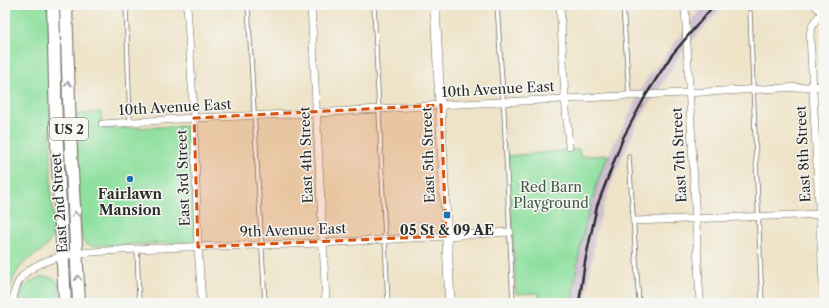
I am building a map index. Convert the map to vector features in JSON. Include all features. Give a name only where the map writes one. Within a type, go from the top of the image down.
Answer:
[{"type":"highway","name":"East 2nd Street","points":[[53,5],[64,303]]},
{"type":"highway","name":"East 2nd Street","points":[[66,5],[70,132],[79,303]]},
{"type":"street","name":"East 3rd Street","points":[[187,5],[194,118],[198,247],[202,303]]},
{"type":"street","name":"East 4th Street","points":[[311,5],[326,303]]},
{"type":"street","name":"East 5th Street","points":[[435,5],[450,303]]},
{"type":"street","points":[[560,5],[569,146]]},
{"type":"street","name":"East 7th Street","points":[[684,5],[700,303]]},
{"type":"street","points":[[816,5],[824,12]]},
{"type":"street","name":"East 8th Street","points":[[824,12],[812,25],[810,34],[822,214],[824,300]]},
{"type":"street","name":"10th Avenue East","points":[[102,124],[565,98],[824,86]]},
{"type":"street","points":[[634,221],[695,220],[822,214]]},
{"type":"street","name":"9th Avenue East","points":[[14,303],[14,290],[19,279],[39,265],[62,256],[77,253],[510,232]]},
{"type":"lane","points":[[126,5],[130,122]]},
{"type":"lane","points":[[248,5],[265,303]]},
{"type":"lane","points":[[374,5],[388,303]]},
{"type":"lane","points":[[497,5],[513,303]]},
{"type":"lane","points":[[623,5],[629,95]]},
{"type":"lane","points":[[750,12],[762,303]]},
{"type":"lane","points":[[630,157],[639,303]]},
{"type":"lane","points":[[137,249],[139,303]]},
{"type":"highlighted area","points":[[441,105],[446,236],[198,247],[194,118]]},
{"type":"shaded area","points":[[704,5],[724,5],[680,55],[635,127],[609,189],[595,235],[586,303],[572,303],[576,269],[584,225],[601,169],[646,80]]},
{"type":"green space","points":[[5,5],[48,5],[51,187],[54,223],[52,235],[48,244],[45,248],[25,262],[15,276],[11,286],[9,303],[5,303]]},
{"type":"green space","points":[[101,112],[103,129],[190,127],[195,236],[192,242],[92,246],[84,243],[81,238],[75,115]]},
{"type":"green space","name":"Red Barn Playground","points":[[579,149],[580,156],[609,155],[596,187],[586,224],[572,303],[539,303],[539,293],[516,294],[508,156]]},
{"type":"green space","points":[[41,277],[48,277],[56,280],[60,288],[61,303],[20,303],[23,290],[28,283]]},
{"type":"railway","points":[[579,303],[585,262],[597,206],[623,138],[646,95],[671,56],[714,5]]},
{"type":"place","name":"Fairlawn Mansion","points":[[130,179]]},
{"type":"place","name":"05 St & 09 AE","points":[[447,215]]}]
